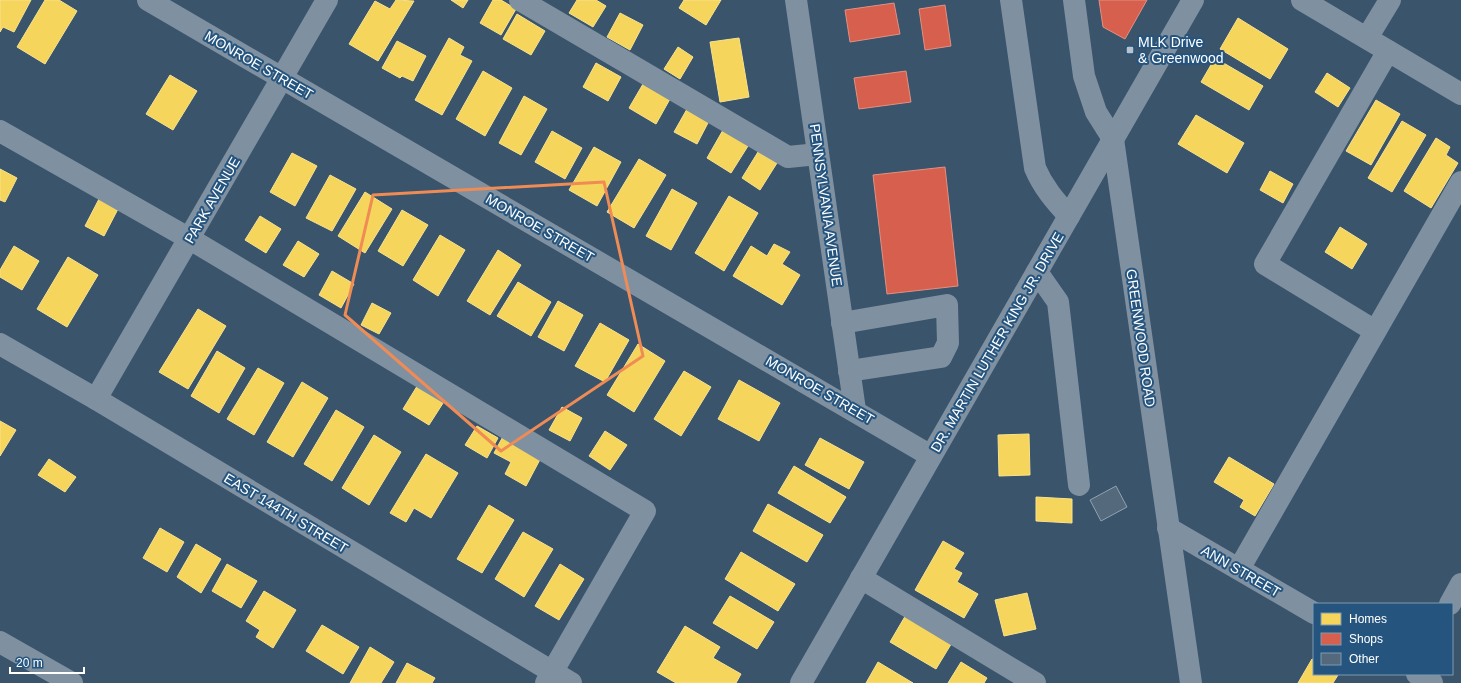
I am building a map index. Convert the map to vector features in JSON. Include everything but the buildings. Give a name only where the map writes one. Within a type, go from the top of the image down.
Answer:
[{"type":"street","name":"MONROE STREET","points":[[148,0],[855,410],[931,456]]},
{"type":"street","name":"PARK AVENUE","points":[[96,399],[327,0]]},
{"type":"street","points":[[520,0],[788,157],[818,154]]},
{"type":"street","name":"PENNSYLVANIA AVENUE","points":[[796,0],[855,410]]},
{"type":"street","points":[[1012,0],[1035,168],[1041,182],[1056,202],[1070,216]]},
{"type":"street","name":"GREENWOOD ROAD","points":[[1074,0],[1084,76],[1096,112],[1113,139],[1191,683]]},
{"type":"street","name":"DR. MARTIN LUTHER KING JR. DRIVE","points":[[801,683],[1193,0]]},
{"type":"street","points":[[1302,0],[1461,94]]},
{"type":"street","points":[[1367,38],[1390,0]]},
{"type":"street","points":[[1375,331],[1265,264],[1388,51]]},
{"type":"street","points":[[0,131],[190,239],[645,511],[556,679]]},
{"type":"street","points":[[1239,569],[1461,182]]},
{"type":"street","points":[[1037,272],[1058,302],[1079,485]]},
{"type":"street","points":[[842,323],[947,305],[948,344],[941,356],[849,371]]},
{"type":"street","name":"EAST 144TH STREET","points":[[0,344],[96,399],[556,679]]},
{"type":"street","name":"ANN STREET","points":[[1168,528],[1313,612]]},
{"type":"street","points":[[861,578],[1035,683]]},
{"type":"street","points":[[1451,603],[1461,584]]},
{"type":"street","points":[[0,642],[72,683]]},
{"type":"street","points":[[1419,675],[1432,683]]},
{"type":"highlighted area","points":[[604,182],[643,356],[501,451],[345,315],[373,195]]},
{"type":"place","name":"MLK Drive & Greenwood","points":[[1130,50]]}]
